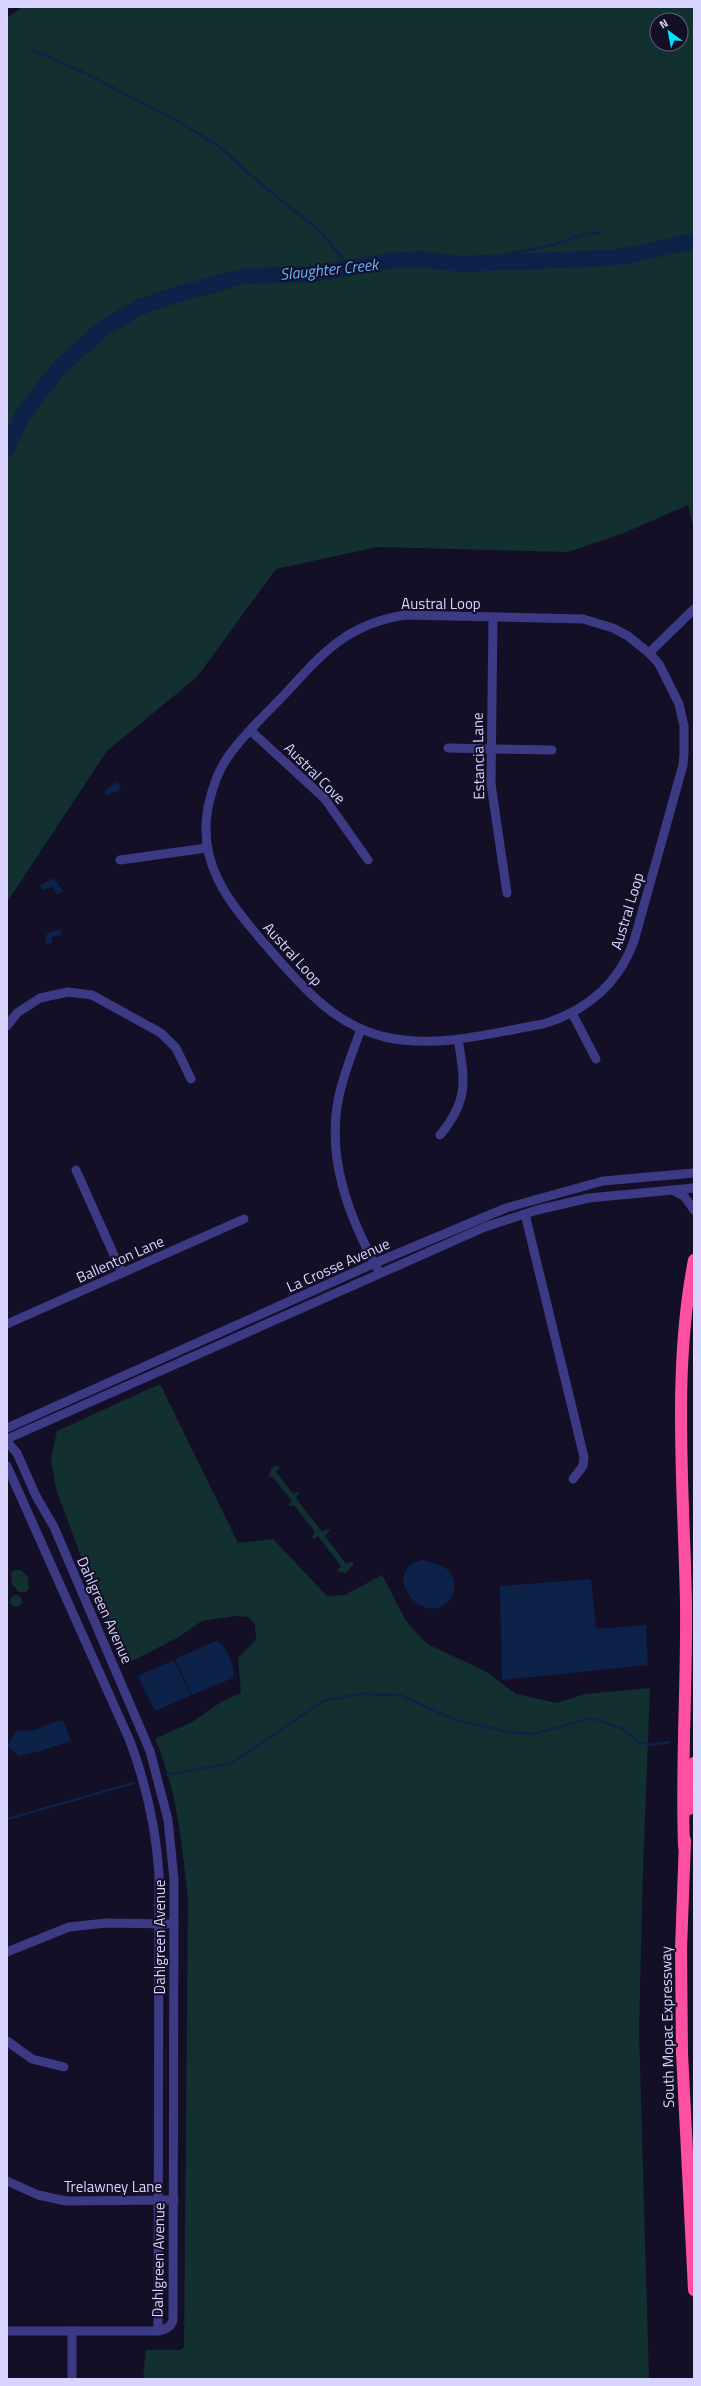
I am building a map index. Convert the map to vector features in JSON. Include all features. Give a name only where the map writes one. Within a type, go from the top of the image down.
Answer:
[{"type":"highway","points":[[684,1846],[682,1787],[686,1607],[682,1380],[694,1260]]},
{"type":"highway","name":"South Mopac Expressway","points":[[694,1763],[684,1846],[681,1949],[682,2053],[694,2290]]},
{"type":"street","points":[[649,653],[694,609]]},
{"type":"street","name":"Austral Loop","points":[[404,615],[493,617],[568,617],[599,623],[628,636],[649,653],[664,672],[679,704],[685,740],[683,765],[630,954],[618,973],[601,994],[572,1013],[543,1024],[458,1039],[422,1043],[383,1037],[361,1029],[318,1003],[234,908],[218,883],[207,848],[208,808],[216,781],[230,753],[318,658],[332,645],[352,632],[388,618],[404,615]]},
{"type":"street","name":"Estancia Lane","points":[[493,617],[491,794],[507,893]]},
{"type":"street","name":"Austral Cove","points":[[251,731],[325,799],[368,860]]},
{"type":"street","points":[[448,748],[552,750]]},
{"type":"street","points":[[120,860],[207,848]]},
{"type":"street","points":[[7,1026],[24,1007],[47,995],[68,992],[92,995],[161,1032],[176,1048],[191,1079]]},
{"type":"street","points":[[572,1013],[596,1059]]},
{"type":"street","points":[[361,1029],[339,1095],[335,1121],[335,1145],[340,1176],[347,1200],[380,1273]]},
{"type":"street","points":[[440,1135],[456,1114],[464,1090],[464,1078],[458,1039]]},
{"type":"street","points":[[76,1170],[122,1273]]},
{"type":"street","name":"La Crosse Avenue","points":[[7,1428],[472,1220],[532,1199],[604,1181],[694,1173]]},
{"type":"street","name":"La Crosse Avenue","points":[[7,1441],[485,1227],[525,1214],[590,1198],[694,1188]]},
{"type":"street","points":[[672,1190],[684,1196],[694,1210]]},
{"type":"street","points":[[525,1214],[584,1457],[583,1466],[573,1479]]},
{"type":"street","name":"Ballenton Lane","points":[[7,1324],[244,1219]]},
{"type":"street","name":"Dahlgreen Avenue","points":[[7,1441],[17,1452],[36,1496],[54,1527],[150,1751],[168,1820],[173,1861],[174,1924],[173,2320],[166,2329],[158,2331],[159,1874],[156,1843],[138,1762],[7,1466]]},
{"type":"street","points":[[7,1952],[69,1927],[106,1923],[174,1924]]},
{"type":"street","points":[[7,2041],[32,2059],[64,2067]]},
{"type":"street","name":"Trelawney Lane","points":[[7,2181],[38,2195],[66,2201],[174,2200]]},
{"type":"street","points":[[7,2331],[158,2331]]},
{"type":"street","points":[[72,2331],[72,2379]]},
{"type":"green space","points":[[22,7],[694,7],[694,530],[688,505],[624,533],[568,552],[377,547],[276,569],[197,677],[107,751],[7,902],[7,18]]},
{"type":"green space","points":[[160,1384],[238,1543],[273,1539],[327,1596],[345,1595],[382,1575],[406,1621],[427,1644],[487,1672],[516,1694],[557,1703],[585,1694],[650,1688],[639,2030],[649,2379],[143,2379],[146,2350],[180,2350],[184,2347],[188,1899],[181,1837],[174,1797],[169,1777],[155,1739],[194,1721],[221,1702],[241,1693],[238,1658],[256,1640],[255,1624],[248,1617],[236,1616],[202,1621],[179,1637],[122,1666],[56,1489],[51,1459],[57,1431]]},
{"type":"green space","points":[[275,1465],[280,1467],[276,1472],[293,1494],[300,1491],[296,1498],[322,1532],[328,1529],[330,1530],[325,1536],[346,1564],[353,1561],[353,1565],[346,1573],[337,1571],[341,1566],[318,1536],[314,1539],[312,1537],[315,1532],[294,1505],[288,1506],[292,1501],[272,1476],[268,1478],[271,1469]]},
{"type":"green space","points":[[14,1570],[21,1570],[28,1577],[29,1588],[26,1592],[19,1592],[12,1584],[11,1573]]},
{"type":"green space","points":[[14,1595],[18,1595],[22,1601],[18,1607],[14,1607],[10,1603],[10,1599]]},
{"type":"water","points":[[117,782],[119,783],[121,790],[106,795],[105,790]]},
{"type":"water","points":[[54,878],[63,891],[57,895],[52,887],[42,890],[40,885]]},
{"type":"water","points":[[60,929],[62,934],[52,937],[52,943],[46,944],[45,937],[48,933]]},
{"type":"water","points":[[423,1560],[446,1568],[452,1575],[455,1585],[454,1590],[450,1600],[442,1606],[431,1608],[421,1606],[413,1600],[407,1591],[404,1582],[405,1573],[411,1565]]},
{"type":"water","points":[[591,1579],[596,1629],[646,1625],[648,1665],[502,1680],[500,1586]]},
{"type":"water","points":[[216,1641],[220,1643],[227,1651],[232,1663],[234,1674],[233,1678],[192,1695],[175,1659]]},
{"type":"water","points":[[174,1660],[191,1695],[155,1711],[138,1676]]},
{"type":"water","points":[[63,1720],[71,1741],[19,1756],[7,1746],[17,1730],[33,1730]]},
{"type":"waterway","points":[[33,50],[85,73],[183,124],[220,147],[262,185],[320,231],[349,266]]},
{"type":"waterway","points":[[497,263],[499,256],[556,244],[584,234],[599,233]]},
{"type":"waterway","name":"Slaughter Creek","points":[[7,449],[22,416],[58,369],[101,330],[138,308],[175,295],[245,276],[313,274],[387,261],[423,259],[460,264],[607,258],[630,255],[694,241]]},
{"type":"waterway","points":[[167,1775],[232,1763],[323,1701],[361,1694],[400,1695],[455,1720],[509,1732],[533,1734],[592,1718],[623,1729],[638,1742],[651,1745],[670,1742]]},
{"type":"waterway","points":[[7,1819],[134,1783]]}]
